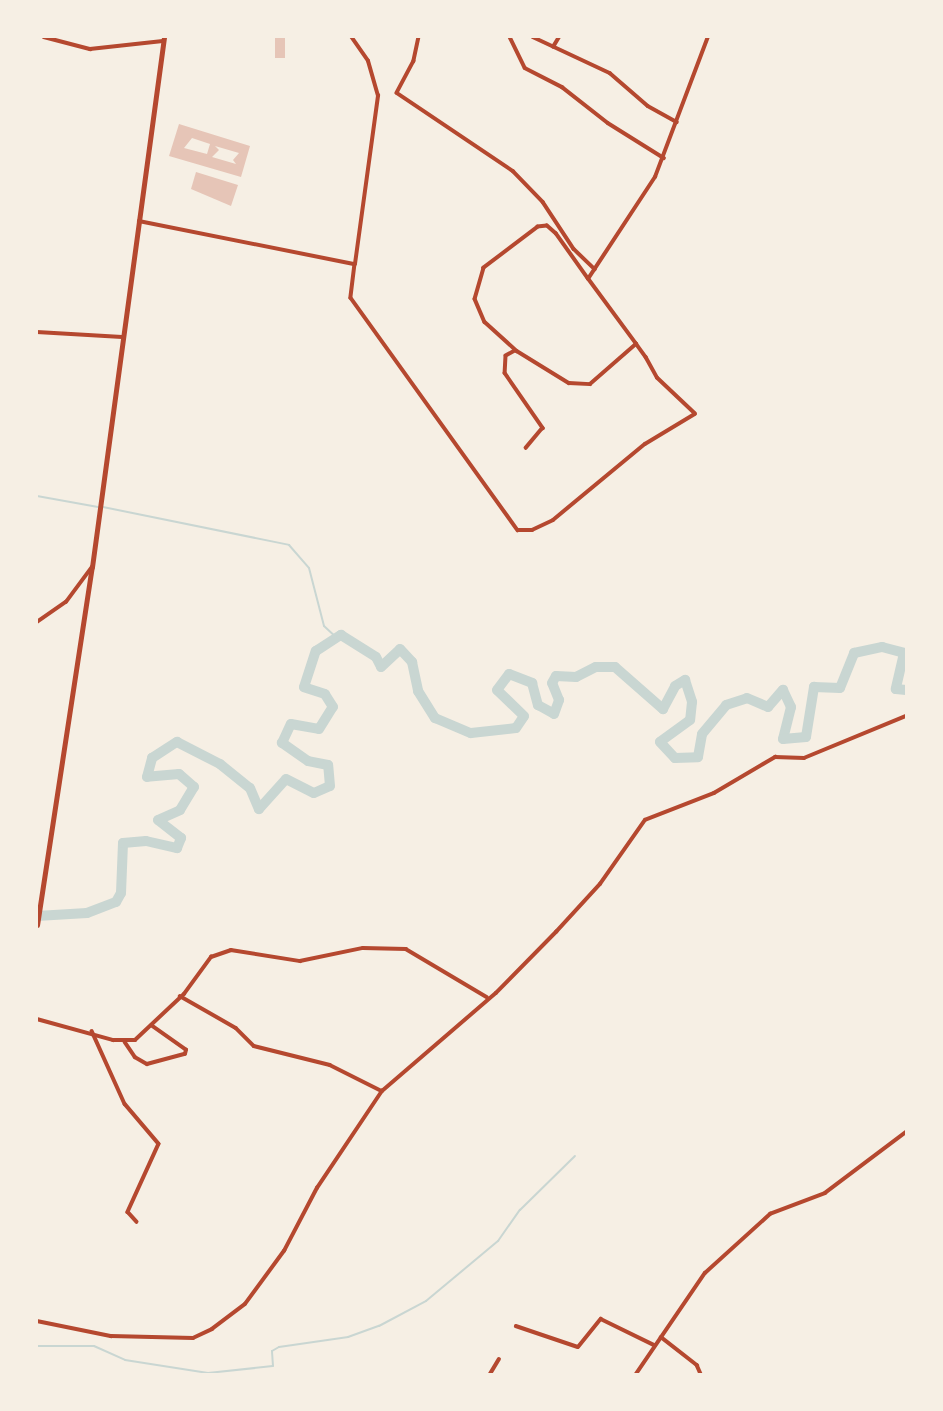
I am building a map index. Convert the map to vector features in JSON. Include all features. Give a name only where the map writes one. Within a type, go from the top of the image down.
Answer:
[{"type":"main road","points":[[37,925],[92,567],[164,39]]},
{"type":"street","points":[[44,37],[90,49],[164,39]]},
{"type":"street","points":[[351,37],[368,61],[378,96],[351,298],[518,530],[532,530],[554,520],[645,444],[695,414],[657,377],[636,344],[545,225],[486,265],[475,290],[478,310],[517,351],[569,383],[584,386],[636,344]]},
{"type":"street","points":[[419,37],[414,61],[396,92],[513,171],[543,202],[577,252],[596,269]]},
{"type":"street","points":[[510,37],[525,68],[562,87],[608,123],[664,158]]},
{"type":"street","points":[[533,37],[610,73],[648,106],[677,122]]},
{"type":"street","points":[[553,47],[559,37]]},
{"type":"street","points":[[588,279],[648,191],[664,158],[708,37]]},
{"type":"street","points":[[139,221],[355,264]]},
{"type":"street","points":[[37,332],[122,337]]},
{"type":"street","points":[[517,351],[506,356],[505,373],[543,428],[526,449]]},
{"type":"street","points":[[37,622],[66,602],[92,567]]},
{"type":"street","points":[[37,1321],[111,1336],[193,1338],[212,1329],[245,1304],[284,1251],[317,1188],[383,1091],[487,997],[500,989],[600,884],[651,815],[714,793],[775,757],[804,758],[906,716]]},
{"type":"street","points":[[125,1042],[141,1037],[180,996],[211,957],[226,950],[300,961],[384,947],[419,954],[487,997]]},
{"type":"street","points":[[180,996],[236,1028],[254,1046],[330,1065],[383,1091]]},
{"type":"street","points":[[37,1018],[125,1042],[145,1063],[185,1054],[186,1050],[152,1026]]},
{"type":"street","points":[[92,1031],[125,1104],[159,1144],[128,1212],[137,1222]]},
{"type":"street","points":[[636,1374],[705,1273],[770,1214],[825,1194],[906,1132]]},
{"type":"street","points":[[516,1326],[578,1346],[601,1319],[654,1345]]},
{"type":"street","points":[[661,1337],[696,1365],[701,1374]]},
{"type":"street","points":[[490,1374],[499,1359]]},
{"type":"building","points":[[275,37],[285,37],[285,58],[275,58]]},
{"type":"building","points":[[179,124],[250,146],[241,177],[169,156]],"holes":[[[192,138],[210,144],[207,154],[184,148]],[[215,146],[239,153],[233,160],[236,164],[212,157],[219,150]]]},
{"type":"building","points":[[196,172],[238,185],[231,206],[191,189]]},
{"type":"waterway","points":[[37,496],[98,507]]},
{"type":"waterway","points":[[103,507],[289,545],[309,568],[324,626],[337,638]]},
{"type":"waterway","points":[[37,916],[87,913],[116,902],[121,893],[123,843],[146,841],[177,848],[181,838],[158,820],[180,810],[194,787],[179,774],[147,777],[152,758],[177,742],[220,764],[250,788],[259,809],[286,779],[314,793],[330,786],[328,765],[308,761],[282,743],[291,724],[319,729],[333,707],[325,694],[304,687],[316,651],[341,635],[376,657],[381,667],[400,649],[412,662],[418,691],[435,718],[471,733],[516,728],[524,716],[497,690],[509,674],[532,683],[538,705],[554,714],[559,700],[552,683],[556,676],[576,677],[596,667],[615,667],[663,709],[675,686],[685,680],[692,702],[690,720],[660,742],[675,758],[698,757],[702,734],[726,705],[747,698],[768,707],[783,690],[791,707],[783,739],[806,737],[814,687],[840,688],[854,653],[882,647],[904,653],[896,689],[906,690]]},
{"type":"waterway","points":[[37,1346],[94,1346],[125,1360],[208,1373],[273,1366],[272,1351],[279,1347],[348,1337],[379,1326],[426,1301],[498,1241],[520,1210],[575,1156]]}]
